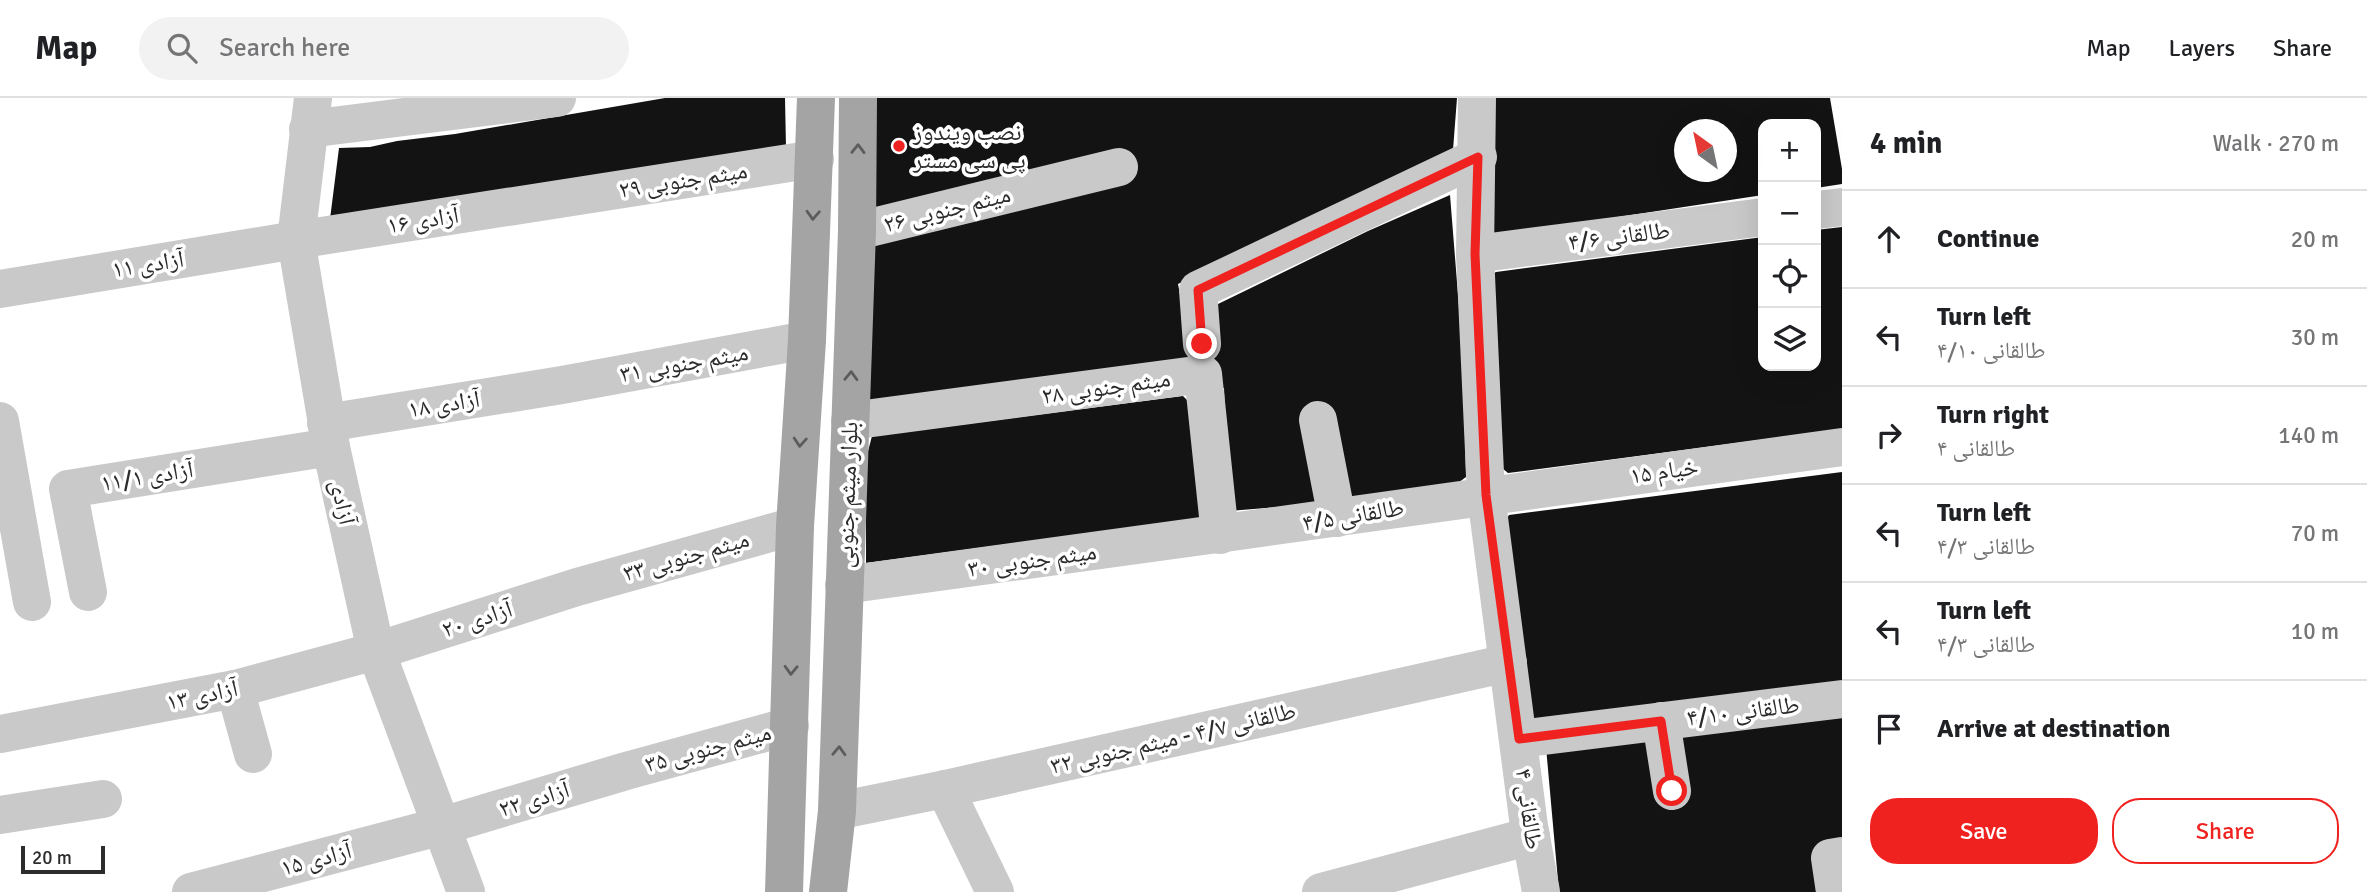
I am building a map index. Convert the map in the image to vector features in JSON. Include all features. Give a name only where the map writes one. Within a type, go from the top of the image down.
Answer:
[{"type":"main road","name":"بلوار میثم جنوبی","points":[[784,892],[794,526],[807,340],[816,98]]},
{"type":"main road","name":"بلوار میثم جنوبی","points":[[828,892],[837,811],[857,231],[858,98]]},
{"type":"street","points":[[311,113],[557,98]]},
{"type":"street","name":"طالقانی ۴","points":[[1477,98],[1475,254],[1486,495],[1531,836],[1541,892]]},
{"type":"street","name":"آزادی","points":[[311,113],[296,240],[328,435],[376,651],[466,892]]},
{"type":"street","points":[[1202,344],[1198,290],[1478,157]]},
{"type":"street","name":"میثم جنوبی ۲۹","points":[[551,201],[815,159]]},
{"type":"street","name":"میثم جنوبی ۲۶","points":[[857,231],[1119,167]]},
{"type":"street","name":"آزادی ۱۶","points":[[296,240],[551,201]]},
{"type":"street","points":[[1821,209],[1842,207]]},
{"type":"street","name":"طالقانی ۴/۶","points":[[1475,254],[1758,218]]},
{"type":"street","name":"آزادی ۱۱","points":[[0,289],[296,240]]},
{"type":"street","name":"میثم جنوبی ۳۱","points":[[562,385],[807,340]]},
{"type":"street","name":"میثم جنوبی ۲۸","points":[[850,421],[1203,374],[1220,535]]},
{"type":"street","name":"آزادی ۱۸","points":[[328,435],[562,385]]},
{"type":"street","points":[[1318,420],[1337,517]]},
{"type":"street","points":[[0,421],[32,602]]},
{"type":"street","name":"آزادی ۱۱/۱","points":[[88,592],[68,489],[328,435]]},
{"type":"street","name":"خیام ۱۵","points":[[1486,495],[1842,447]]},
{"type":"street","name":"طالقانی ۴/۵","points":[[1220,535],[1486,495]]},
{"type":"street","name":"میثم جنوبی ۳۳","points":[[578,587],[794,526]]},
{"type":"street","name":"میثم جنوبی ۳۰","points":[[844,586],[1220,535]]},
{"type":"street","name":"آزادی ۲۰","points":[[376,651],[578,587]]},
{"type":"street","name":"آزادی ۱۳","points":[[13,732],[235,689],[376,651]]},
{"type":"street","name":"طالقانی ۴/۷ - میثم جنوبی ۳۲","points":[[837,811],[1508,663]]},
{"type":"street","points":[[235,689],[253,754]]},
{"type":"street","name":"طالقانی ۴/۱۰","points":[[1519,739],[1842,699]]},
{"type":"street","points":[[1661,721],[1672,791]]},
{"type":"street","name":"میثم جنوبی ۳۵","points":[[626,771],[790,726]]},
{"type":"street","name":"آزادی ۲۲","points":[[442,827],[626,771]]},
{"type":"street","points":[[945,789],[995,892]]},
{"type":"street","points":[[0,815],[103,799]]},
{"type":"street","name":"آزادی ۱۵","points":[[191,892],[442,827]]},
{"type":"street","points":[[1321,892],[1531,836]]},
{"type":"street","points":[[1835,892],[1830,858],[1842,856]]},
{"type":"building","points":[[665,98],[785,98],[786,147],[330,219],[339,148],[370,147],[455,134]]},
{"type":"building","points":[[872,98],[1457,98],[1453,150],[1178,284],[1193,360],[862,408],[870,251],[881,215],[872,203]]},
{"type":"building","points":[[1492,98],[1830,98],[1842,184],[1821,187],[1821,119],[1758,119],[1758,196],[1493,236]]},
{"type":"building","points":[[1450,195],[1463,357],[1466,477],[1454,486],[1327,503],[1229,511],[1224,388],[1211,391],[1218,304],[1368,231]]},
{"type":"building","points":[[1842,227],[1842,429],[1508,473],[1496,463],[1487,277],[1496,272],[1758,238],[1758,371],[1821,371],[1821,229]]},
{"type":"building","points":[[1183,396],[1192,405],[1205,518],[866,563],[866,459],[872,436]]},
{"type":"building","points":[[1842,472],[1842,684],[1534,722],[1502,527],[1509,515]]},
{"type":"building","points":[[1842,716],[1842,852],[1830,892],[1559,892],[1546,747]]},
{"type":"place","name":"نصب ویندوز پی سی مستر","points":[[899,146]]},
{"type":"route","points":[[1202,344],[1198,290],[1478,157],[1475,254],[1486,495],[1519,739],[1661,721],[1672,791]]}]
